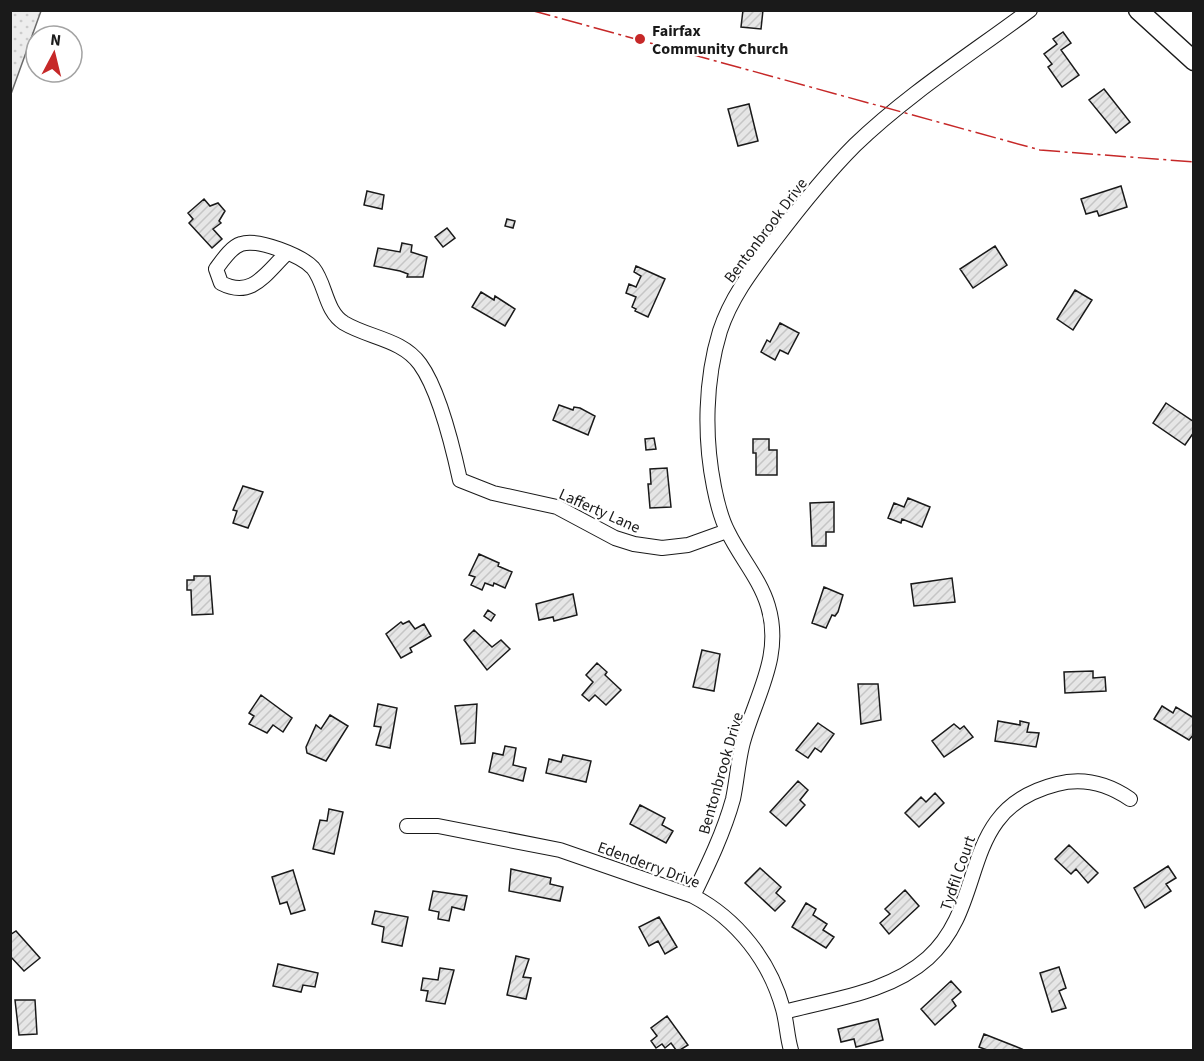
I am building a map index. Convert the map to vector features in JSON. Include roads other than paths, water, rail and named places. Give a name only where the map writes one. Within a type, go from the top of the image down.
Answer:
[{"type":"main road","points":[[1138,10],[1194,61]]},
{"type":"street","name":"Bentonbrook Drive","points":[[693,896],[726,822],[743,742],[766,682],[773,648],[771,615],[763,591],[727,531],[716,495],[711,462],[709,396],[715,351],[737,293],[797,209],[857,144],[920,91],[1030,10]]},
{"type":"street","points":[[259,242],[287,254],[251,288],[234,290],[220,283],[216,269],[224,258],[241,244],[259,242]]},
{"type":"street","name":"Lafferty Lane","points":[[287,254],[304,260],[315,270],[324,297],[342,322],[405,348],[420,364],[450,441],[460,480],[493,493],[556,507],[615,538],[634,544],[662,548],[688,545],[727,531]]},
{"type":"street","name":"Tydfil Court","points":[[784,1012],[888,984],[912,971],[929,957],[959,917],[975,863],[986,836],[999,819],[1025,797],[1048,786],[1087,782],[1114,788],[1130,799]]},
{"type":"street","name":"Edenderry Drive","points":[[407,826],[438,826],[560,850],[693,896],[727,918],[744,935],[768,973],[784,1012],[791,1050]]},
{"type":"place","name":"Fairfax Community Church","points":[[640,39]]}]
